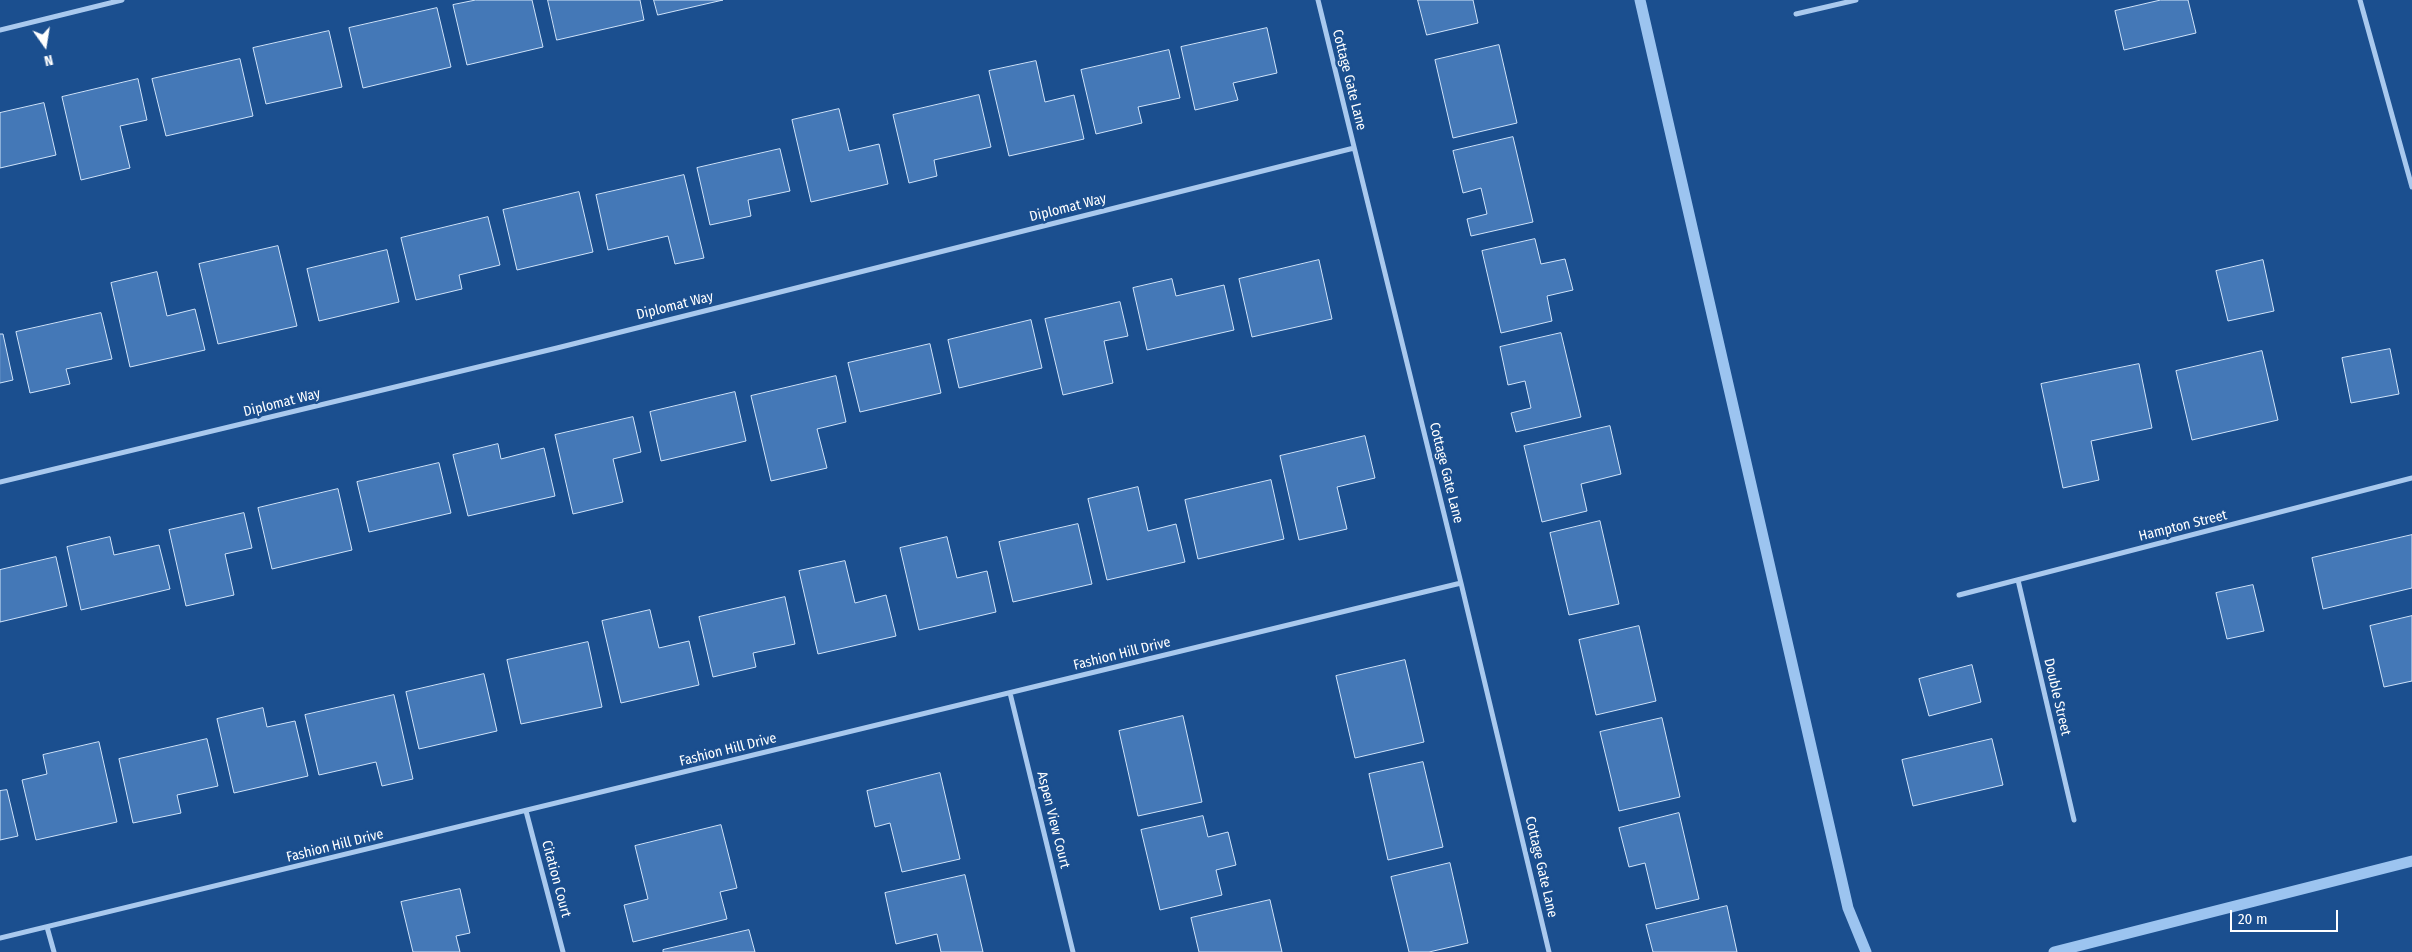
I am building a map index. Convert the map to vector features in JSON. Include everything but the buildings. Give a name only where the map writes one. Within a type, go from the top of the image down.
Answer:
[{"type":"street","points":[[0,30],[122,0]]},
{"type":"street","name":"Cottage Gate Lane","points":[[1318,0],[1461,582],[1549,952]]},
{"type":"street","points":[[1796,14],[1856,0]]},
{"type":"street","points":[[2360,0],[2412,187]]},
{"type":"street","name":"Diplomat Way","points":[[0,482],[547,350],[1354,148]]},
{"type":"street","name":"Hampton Street","points":[[1959,595],[2412,478]]},
{"type":"street","name":"Double Street","points":[[2018,580],[2074,820]]},
{"type":"street","name":"Fashion Hill Drive","points":[[0,938],[1461,582]]},
{"type":"street","name":"Aspen View Court","points":[[1010,693],[1073,952]]},
{"type":"street","name":"Citation Court","points":[[526,811],[563,952]]},
{"type":"street","points":[[47,927],[54,952]]},
{"type":"waterway","points":[[1640,0],[1848,908],[1866,952]]},
{"type":"waterway","points":[[2054,952],[2412,861]]}]
